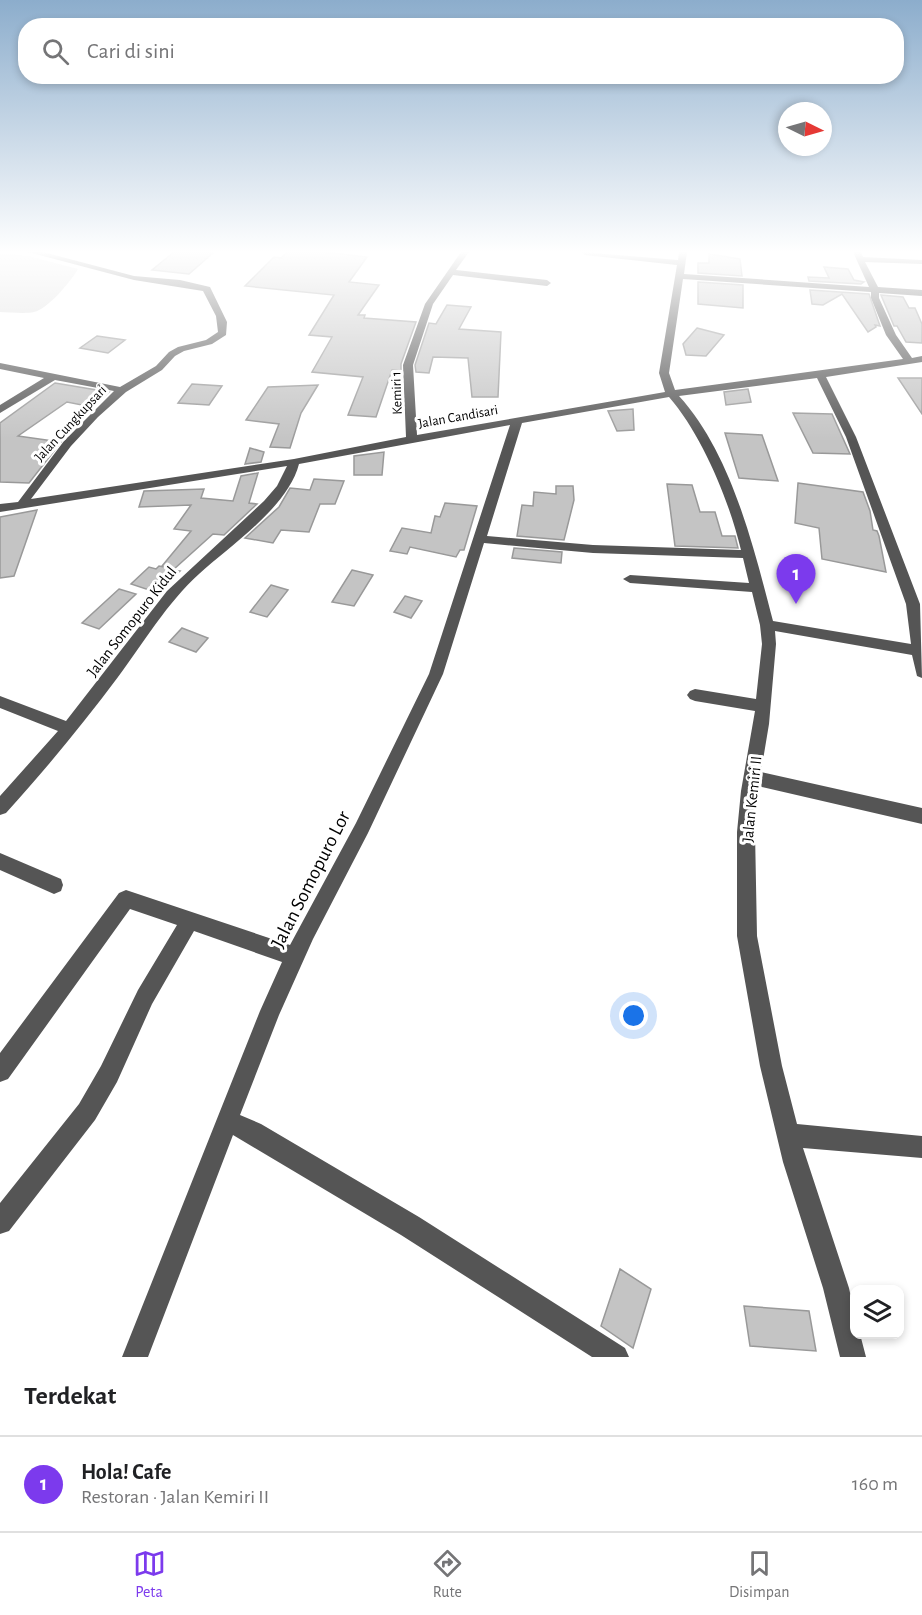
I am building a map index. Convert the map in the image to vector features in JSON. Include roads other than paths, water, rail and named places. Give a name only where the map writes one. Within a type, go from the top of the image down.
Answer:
[{"type":"street","points":[[122,390],[159,368],[172,354],[181,349],[209,342],[223,333],[225,330],[220,315]]},
{"type":"street","name":"Kemiri 1","points":[[412,439],[408,364],[425,315]]},
{"type":"street","name":"Jalan Kemiri II","points":[[674,315],[664,373],[671,393],[689,414],[709,450],[742,529],[767,625],[769,644],[746,842],[747,936],[769,1054],[795,1162],[836,1288],[853,1357]]},
{"type":"street","points":[[882,315],[891,335],[909,361]]},
{"type":"street","name":"Jalan Candisari","points":[[0,508],[294,462],[671,393],[820,375],[922,359]]},
{"type":"street","name":"Jalan Cungkupsari","points":[[0,366],[122,390]]},
{"type":"street","points":[[820,375],[851,437],[913,604],[917,650],[922,672]]},
{"type":"street","points":[[0,411],[54,376]]},
{"type":"street","name":"Jalan Cungkupsari","points":[[22,504],[38,479],[122,390]]},
{"type":"street","name":"Jalan Somopuro Lor","points":[[135,1357],[270,1011],[294,956],[362,828],[436,674],[517,421]]},
{"type":"street","name":"Jalan Somopuro Kidul","points":[[0,808],[71,729],[191,573],[264,509],[286,484],[294,469],[294,462]]},
{"type":"street","points":[[480,539],[593,549],[750,554]]},
{"type":"street","points":[[630,579],[759,588]]},
{"type":"street","points":[[767,625],[917,650]]},
{"type":"street","points":[[695,695],[762,706]]},
{"type":"street","points":[[0,702],[71,729]]},
{"type":"street","points":[[752,777],[922,816]]},
{"type":"street","points":[[0,861],[54,885]]},
{"type":"street","points":[[0,1071],[126,899],[294,956]]},
{"type":"street","points":[[0,1222],[87,1112],[109,1074],[145,997],[190,920]]},
{"type":"street","points":[[227,1121],[253,1132],[410,1226],[616,1357]]},
{"type":"street","points":[[789,1135],[922,1147]]},
{"type":"place","name":"Hola! Cafe","points":[[796,604]]}]
